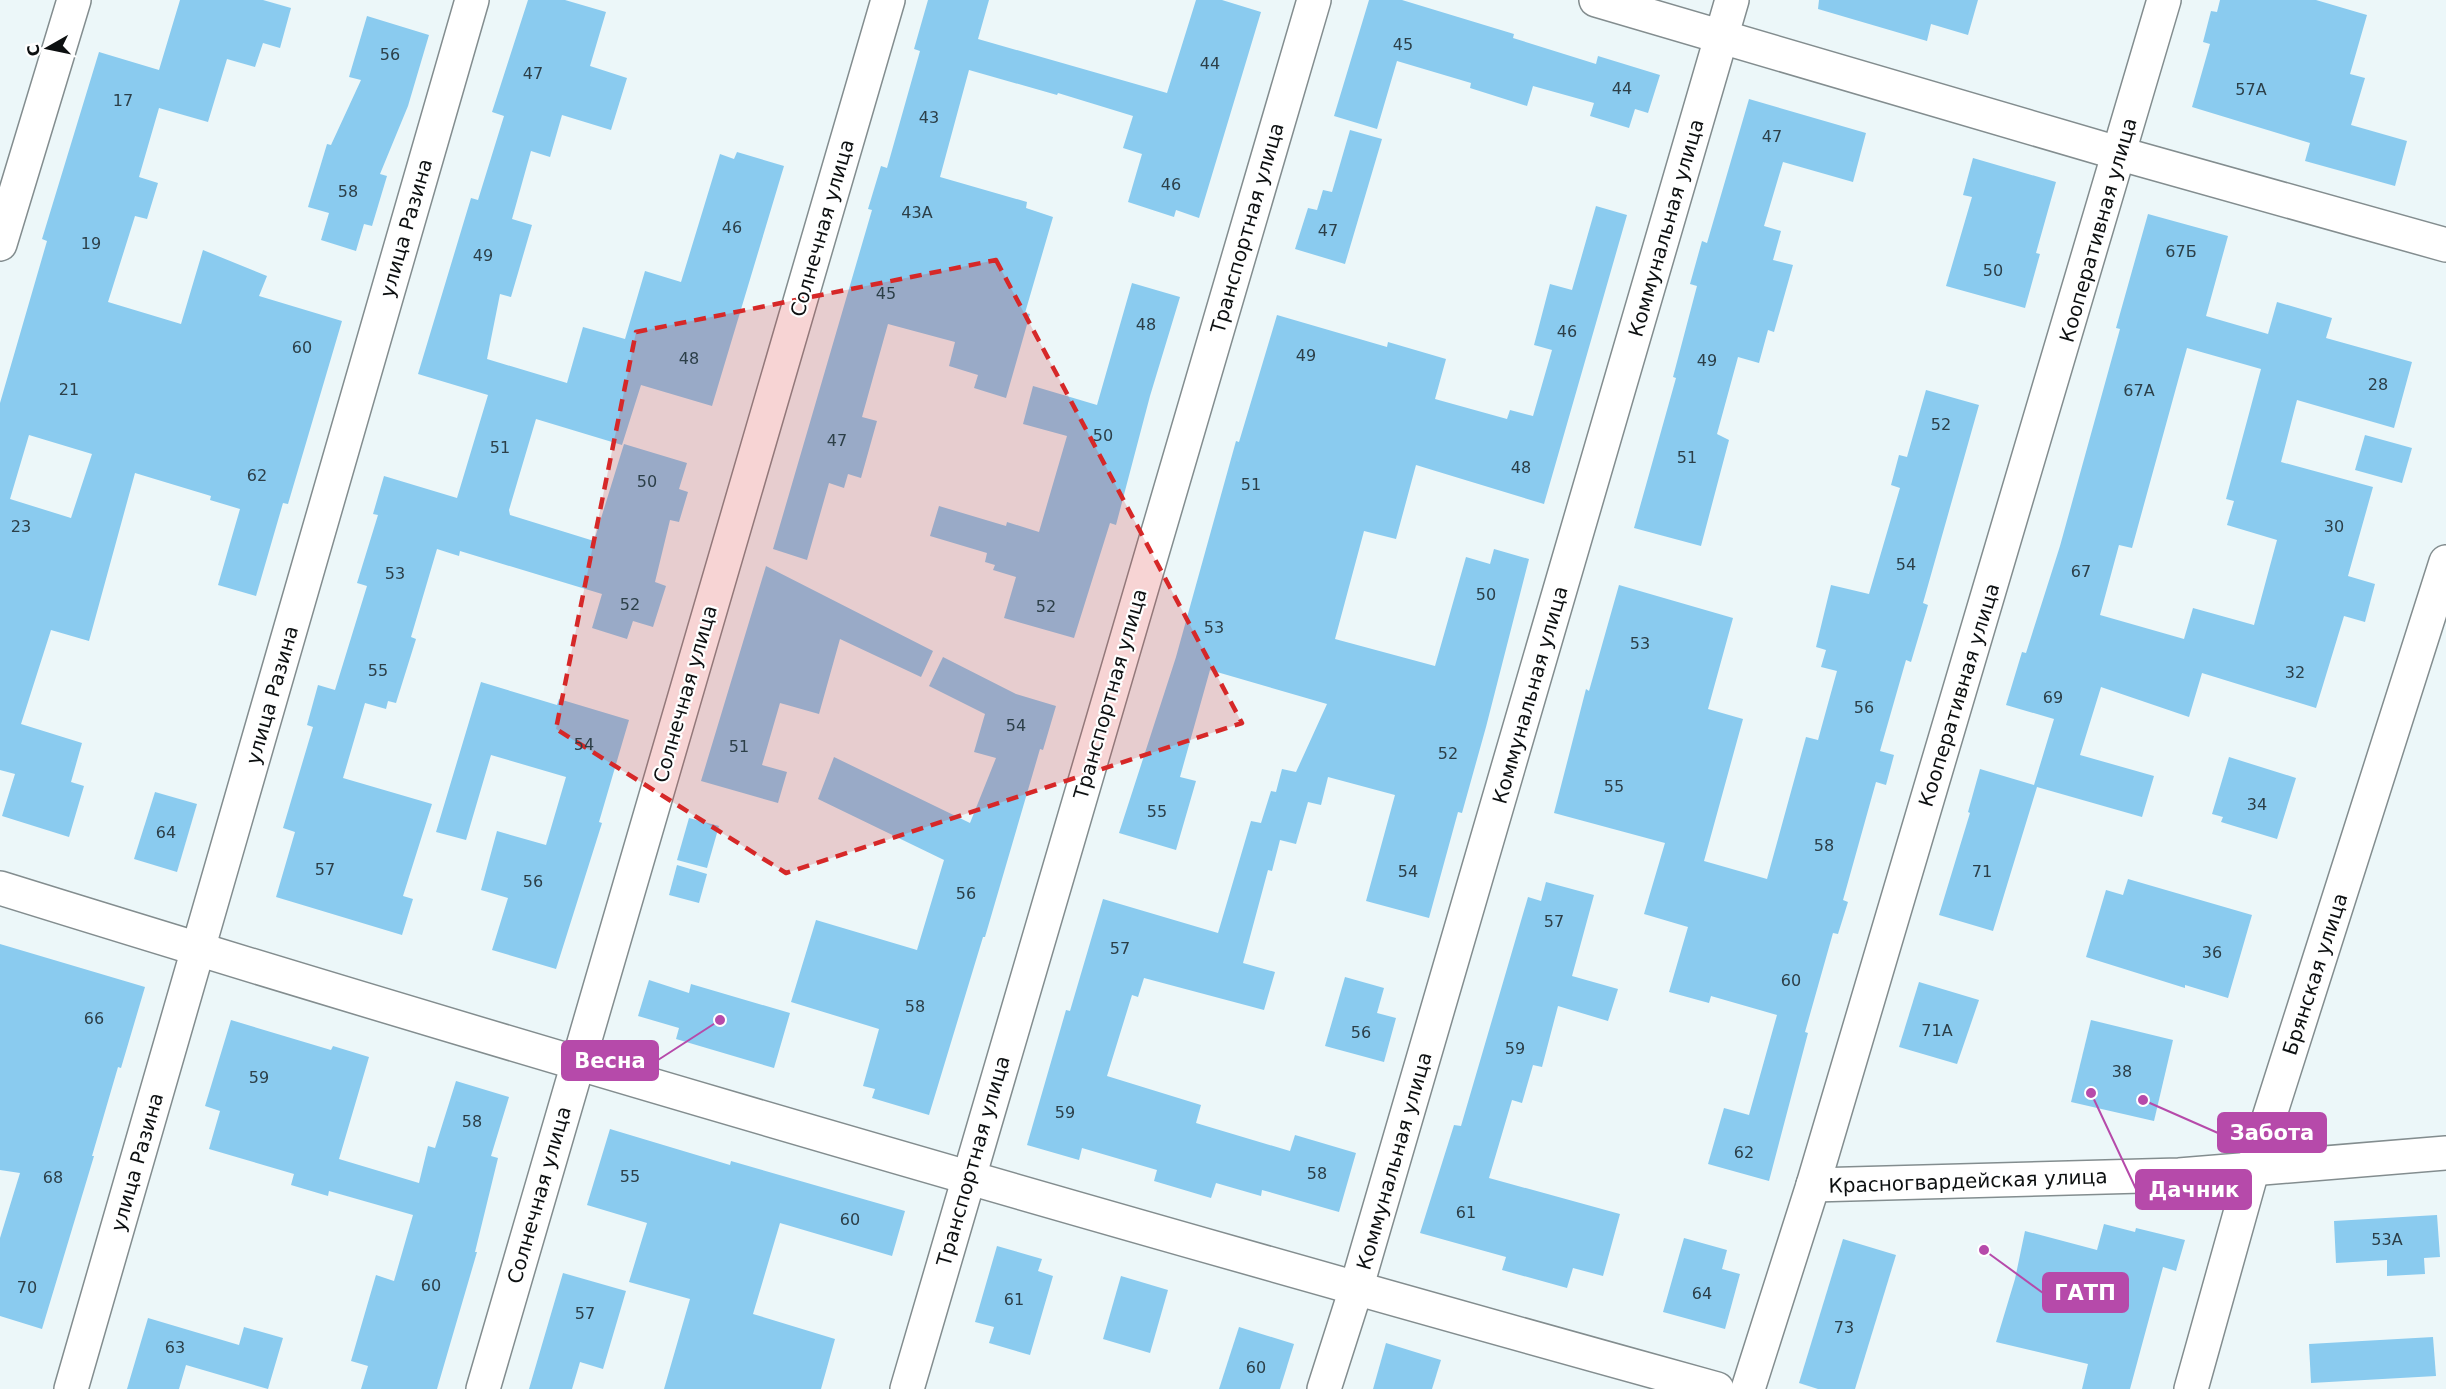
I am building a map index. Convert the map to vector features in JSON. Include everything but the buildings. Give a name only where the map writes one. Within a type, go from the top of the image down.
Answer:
[{"type":"street","points":[[0,244],[74,0]]},
{"type":"street","name":"улица Разина","points":[[71,1389],[472,0]]},
{"type":"street","name":"Солнечная улица","points":[[483,1389],[888,0]]},
{"type":"street","name":"Транспортная улица","points":[[907,1389],[1314,0]]},
{"type":"street","points":[[1596,0],[2121,154],[2446,245]]},
{"type":"street","name":"Коммунальная улица","points":[[1324,1389],[1356,1289],[1732,0]]},
{"type":"street","name":"Кооперативная улица","points":[[1748,1389],[1813,1185],[2121,154],[2164,0]]},
{"type":"street","name":"Брянская улица","points":[[2191,1389],[2252,1171],[2446,562]]},
{"type":"street","points":[[0,888],[198,950],[968,1176],[1356,1289],[1717,1389]]},
{"type":"street","name":"Красногвардейская улица","points":[[1813,1185],[2252,1171],[2446,1153]]},
{"type":"highlighted area","points":[[996,260],[1242,723],[786,873],[556,729],[636,332]]},
{"type":"place","name":"Весна","points":[[720,1020]]},
{"type":"place","name":"Дачник","points":[[2091,1093]]},
{"type":"place","name":"Забота","points":[[2143,1100]]},
{"type":"place","name":"ГАТП","points":[[1984,1250]]}]
